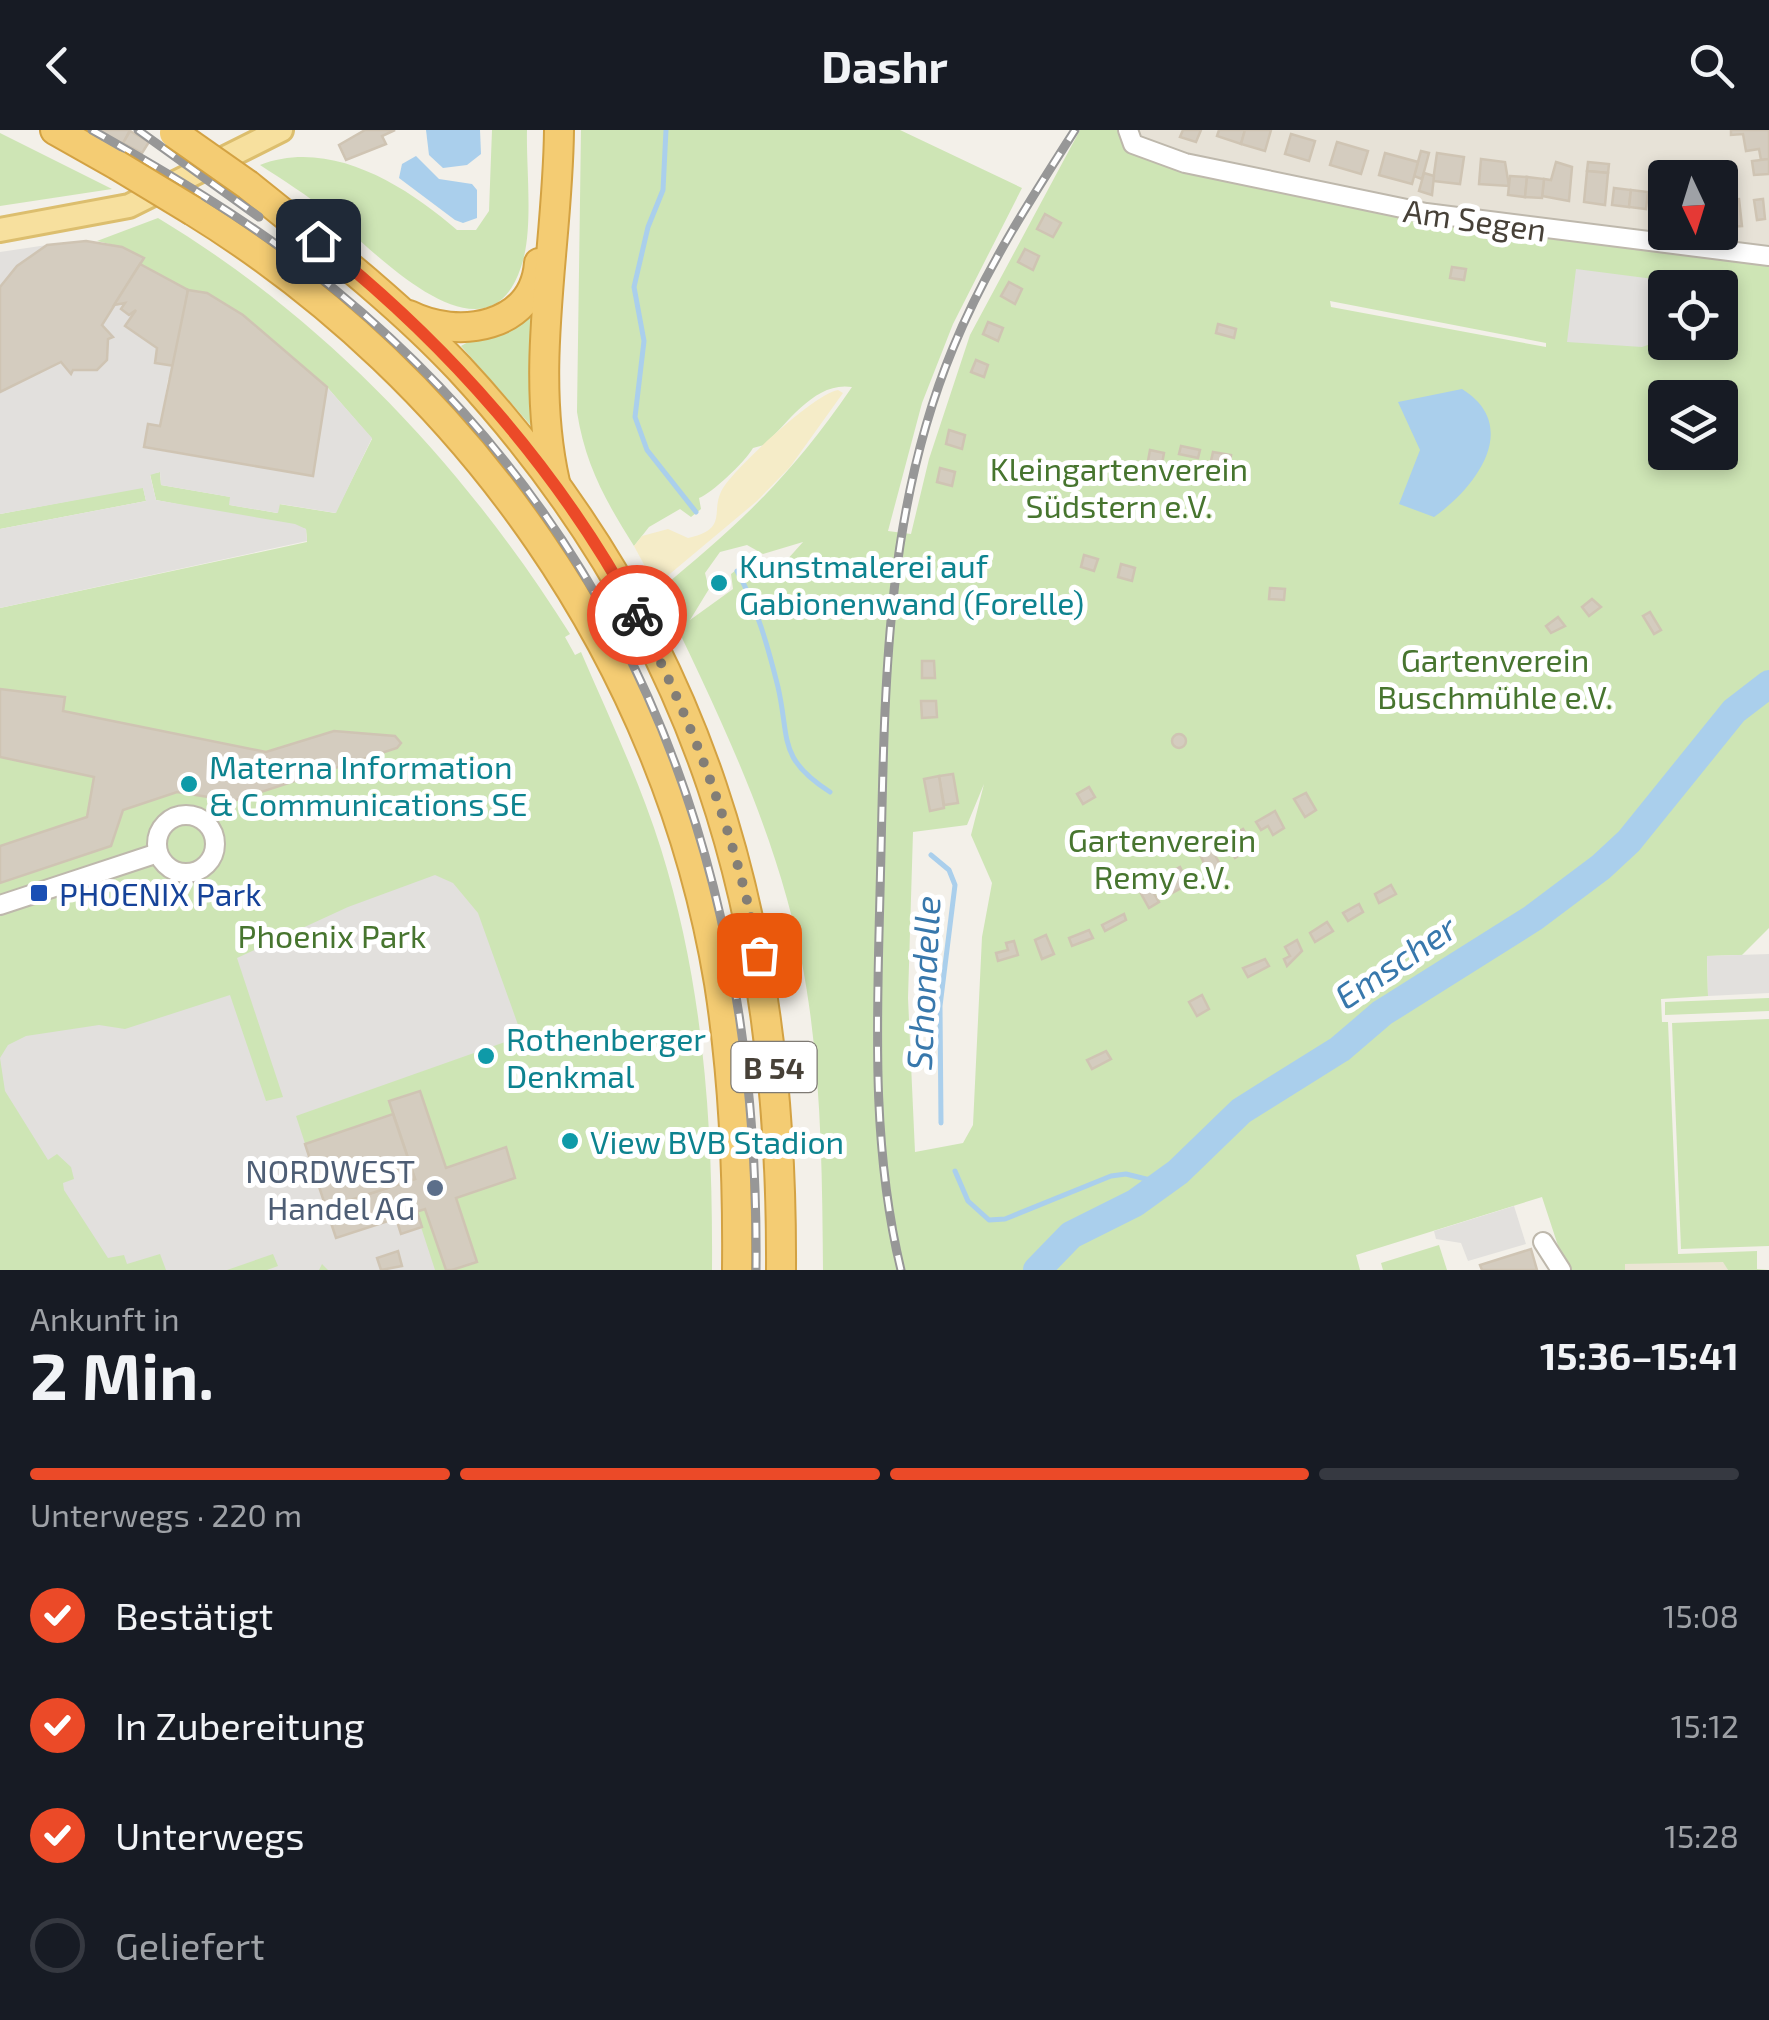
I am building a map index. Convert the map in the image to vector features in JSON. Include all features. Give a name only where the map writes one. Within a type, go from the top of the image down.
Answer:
[{"type":"highway","name":"B 54","points":[[55,130],[193,211],[320,300],[416,388],[512,502],[561,573],[615,668],[648,741],[681,831],[718,980],[733,1106],[737,1270]]},
{"type":"highway","points":[[395,307],[440,326],[476,328],[506,316],[528,296],[538,274],[542,130]]},
{"type":"highway","points":[[557,488],[548,432],[546,350],[559,130]]},
{"type":"highway","name":"B 54","points":[[172,132],[248,185],[395,307],[458,367],[557,488],[604,558],[660,661],[708,772],[738,867],[762,975],[774,1058],[782,1270]]},
{"type":"main road","points":[[0,230],[129,206],[274,134]]},
{"type":"street","name":"Am Segen","points":[[1128,130],[1133,144],[1184,163],[1445,216],[1769,256]]},
{"type":"street","points":[[0,906],[158,853]]},
{"type":"street","points":[[1543,1242],[1561,1270]]},
{"type":"shaded area","points":[[1133,130],[1769,130],[1769,252],[1738,248],[1738,160],[1648,160],[1648,238],[1486,219],[1278,179],[1134,141]]},
{"type":"shaded area","points":[[47,245],[17,266],[0,287],[0,252]]},
{"type":"shaded area","points":[[1576,269],[1648,278],[1648,345],[1567,342]]},
{"type":"shaded area","points":[[125,303],[121,310],[128,315],[136,310],[125,327],[157,348],[156,363],[175,366],[173,380],[168,379],[160,426],[145,448],[313,476],[327,387],[372,438],[336,513],[280,504],[278,513],[229,505],[230,497],[161,485],[160,472],[150,475],[156,500],[295,524],[306,529],[307,541],[0,608],[0,529],[146,501],[143,488],[0,514],[0,391],[61,362],[70,374],[73,370],[98,370],[107,360],[108,339],[113,337],[102,325],[114,305]]},
{"type":"shaded area","points":[[435,875],[453,883],[478,913],[522,1036],[296,1116],[336,1238],[396,1218],[401,1234],[421,1227],[435,1270],[328,1270],[322,1264],[319,1270],[267,1270],[278,1266],[273,1254],[227,1270],[166,1270],[160,1254],[127,1264],[124,1255],[108,1258],[64,1190],[63,1183],[74,1179],[71,1167],[57,1154],[48,1160],[5,1091],[0,1058],[8,1045],[26,1036],[99,1025],[125,1029],[230,995],[266,1101],[283,1097],[237,958],[348,907]]},
{"type":"shaded area","points":[[1769,954],[1769,993],[1708,996],[1707,956]]},
{"type":"shaded area","points":[[1514,1206],[1526,1244],[1468,1261],[1461,1243],[1436,1239],[1434,1231]]},
{"type":"shaded area","points":[[1724,1262],[1728,1270],[1625,1270],[1624,1264]]},
{"type":"green space","points":[[492,130],[527,130],[528,218],[521,267],[504,297],[482,308],[456,306],[427,293],[321,206],[260,165],[286,158],[313,157],[339,162],[390,183],[457,230],[476,230],[489,211]]},
{"type":"green space","points":[[581,130],[900,130],[1022,188],[953,324],[922,403],[888,531],[911,534],[929,459],[970,335],[1080,130],[1121,130],[1182,167],[1648,244],[1648,250],[1684,250],[1769,264],[1769,928],[1742,955],[1707,956],[1708,996],[1661,999],[1662,1022],[1668,1022],[1678,1254],[1757,1251],[1757,1269],[1769,1270],[1728,1270],[1723,1262],[1625,1264],[1625,1270],[1566,1270],[1542,1197],[1356,1255],[1360,1270],[823,1270],[813,1037],[787,899],[746,781],[659,590],[715,543],[786,473],[852,387],[826,390],[814,397],[764,445],[753,448],[728,477],[699,498],[701,509],[691,517],[680,509],[649,527],[634,546],[614,514],[585,449],[577,412]],"holes":[[[1330,301],[1546,343],[1546,347],[1331,307]],[[803,542],[768,581],[740,567],[731,574],[733,589],[690,620],[709,589],[705,573],[720,552],[747,545],[763,554]],[[984,784],[971,835],[992,883],[982,937],[973,1125],[963,1143],[915,1152],[908,998],[913,832],[967,825]]]},
{"type":"green space","points":[[0,133],[112,189],[0,206]]},
{"type":"green space","name":"Phoenix Park","points":[[158,218],[279,302],[388,402],[485,513],[570,634],[565,637],[575,655],[581,652],[653,824],[687,952],[708,1110],[712,1270],[0,1270],[0,608],[307,542],[306,529],[156,500],[150,474],[160,472],[161,485],[231,497],[230,505],[277,513],[279,504],[335,513],[372,439],[327,387],[243,315],[207,293],[188,290],[140,264],[144,258],[97,241]]},
{"type":"green space","points":[[535,304],[540,436],[461,346]]},
{"type":"green space","points":[[143,487],[146,501],[0,529],[0,514]]},
{"type":"green space","points":[[1769,998],[1769,1011],[1665,1015],[1665,1002]]},
{"type":"green space","points":[[1769,1019],[1769,1246],[1681,1249],[1672,1023]]},
{"type":"green space","points":[[1439,1245],[1447,1270],[1383,1270],[1381,1263]]},
{"type":"sand","points":[[838,390],[843,393],[790,467],[757,501],[659,583],[653,581],[634,546],[642,536],[668,529],[688,538],[709,530],[723,488],[743,464],[794,417]]},
{"type":"water","points":[[426,130],[480,130],[481,154],[467,165],[443,168],[429,155]]},
{"type":"water","points":[[416,156],[439,179],[472,184],[477,190],[477,218],[463,223],[455,220],[399,178],[402,164]]},
{"type":"water","points":[[1462,389],[1480,404],[1489,421],[1486,457],[1477,474],[1434,517],[1399,504],[1420,450],[1398,402]]},
{"type":"building","points":[[99,130],[130,130],[123,144]]},
{"type":"building","points":[[365,130],[395,130],[382,136],[386,144],[346,160],[339,145]]},
{"type":"building","points":[[1183,130],[1201,130],[1196,142],[1180,137]]},
{"type":"building","points":[[1219,130],[1245,130],[1241,144],[1217,136]]},
{"type":"building","points":[[1245,130],[1271,130],[1265,151],[1241,144]]},
{"type":"building","points":[[1731,130],[1769,130],[1769,159],[1761,160],[1759,149],[1746,151],[1743,134],[1731,135]]},
{"type":"building","points":[[130,131],[149,142],[142,153],[123,143]]},
{"type":"building","points":[[1291,134],[1315,141],[1309,161],[1285,154]]},
{"type":"building","points":[[1337,142],[1368,151],[1361,174],[1330,165]]},
{"type":"building","points":[[1421,151],[1429,153],[1422,179],[1414,176]]},
{"type":"building","points":[[1385,153],[1418,162],[1412,184],[1379,175]]},
{"type":"building","points":[[1437,153],[1464,157],[1460,184],[1433,181]]},
{"type":"building","points":[[1481,159],[1505,162],[1509,186],[1479,184]]},
{"type":"building","points":[[1769,159],[1769,174],[1754,175],[1752,161]]},
{"type":"building","points":[[1556,162],[1572,167],[1569,201],[1542,196],[1544,179],[1551,180]]},
{"type":"building","points":[[1588,162],[1609,164],[1608,173],[1587,171]]},
{"type":"building","points":[[1587,171],[1608,173],[1605,205],[1584,202]]},
{"type":"building","points":[[1424,173],[1434,176],[1432,195],[1419,191]]},
{"type":"building","points":[[1510,176],[1527,177],[1525,197],[1508,195]]},
{"type":"building","points":[[1527,177],[1544,179],[1542,198],[1525,197]]},
{"type":"building","points":[[1614,188],[1631,190],[1629,207],[1612,205]]},
{"type":"building","points":[[1631,190],[1648,192],[1646,209],[1629,207]]},
{"type":"building","points":[[1739,199],[1742,226],[1738,226]]},
{"type":"building","points":[[1763,199],[1765,219],[1757,220],[1754,200]]},
{"type":"building","points":[[1045,214],[1061,223],[1053,237],[1037,229]]},
{"type":"building","points":[[86,241],[122,247],[144,258],[102,325],[113,337],[108,339],[107,360],[97,370],[73,370],[71,374],[61,362],[0,392],[0,287],[17,266],[47,245]]},
{"type":"building","points":[[1025,249],[1039,256],[1033,270],[1018,262]]},
{"type":"building","points":[[140,264],[188,290],[175,366],[155,363],[157,348],[125,326],[136,310],[129,315],[121,309],[125,303],[114,305]]},
{"type":"building","points":[[1452,267],[1466,269],[1464,280],[1450,278]]},
{"type":"building","points":[[1009,282],[1022,289],[1015,304],[1001,296]]},
{"type":"building","points":[[188,290],[207,293],[243,315],[327,387],[313,476],[144,447],[148,424],[160,426]]},
{"type":"building","points":[[988,322],[1003,328],[998,341],[983,334]]},
{"type":"building","points":[[1218,324],[1236,329],[1234,338],[1216,333]]},
{"type":"building","points":[[976,360],[988,365],[984,377],[971,372]]},
{"type":"building","points":[[949,430],[965,435],[962,449],[946,444]]},
{"type":"building","points":[[1181,446],[1200,450],[1198,458],[1179,454]]},
{"type":"building","points":[[1150,450],[1164,453],[1162,464],[1148,461]]},
{"type":"building","points":[[1213,452],[1231,455],[1230,464],[1211,461]]},
{"type":"building","points":[[940,468],[955,472],[952,486],[937,482]]},
{"type":"building","points":[[1084,555],[1098,559],[1094,571],[1081,567]]},
{"type":"building","points":[[1121,564],[1135,568],[1132,581],[1118,577]]},
{"type":"building","points":[[1270,588],[1285,589],[1284,600],[1269,599]]},
{"type":"building","points":[[1592,599],[1601,607],[1589,616],[1582,607]]},
{"type":"building","points":[[1650,612],[1661,630],[1654,634],[1643,616]]},
{"type":"building","points":[[1558,617],[1565,626],[1551,633],[1546,626]]},
{"type":"building","points":[[922,661],[934,661],[935,678],[922,678]]},
{"type":"building","name":"Materna Information & Communications SE","points":[[0,689],[65,697],[63,711],[266,752],[334,731],[395,736],[401,743],[397,748],[233,801],[177,792],[123,810],[111,846],[0,883],[0,846],[87,817],[94,777],[0,757]]},
{"type":"building","points":[[921,701],[936,701],[937,717],[922,718]]},
{"type":"building","points":[[1179,734],[1186,741],[1179,748],[1172,741]]},
{"type":"building","points":[[953,774],[958,803],[944,805],[939,776]]},
{"type":"building","points":[[939,776],[944,808],[930,811],[924,779]]},
{"type":"building","points":[[1089,787],[1095,797],[1083,804],[1077,794]]},
{"type":"building","points":[[1306,793],[1316,810],[1305,817],[1294,799]]},
{"type":"building","points":[[1275,811],[1284,828],[1273,835],[1268,826],[1261,830],[1256,822]]},
{"type":"building","points":[[1243,829],[1253,846],[1235,858],[1225,840]]},
{"type":"building","points":[[1211,848],[1221,866],[1208,873],[1200,854]]},
{"type":"building","points":[[1180,867],[1189,884],[1172,893],[1169,887],[1175,883],[1169,873]]},
{"type":"building","points":[[1149,885],[1159,902],[1149,908],[1139,890]]},
{"type":"building","points":[[1391,885],[1396,894],[1379,903],[1375,894]]},
{"type":"building","points":[[1359,904],[1363,912],[1348,921],[1343,913]]},
{"type":"building","points":[[1124,914],[1126,920],[1105,931],[1102,925]]},
{"type":"building","points":[[1327,922],[1333,931],[1315,942],[1310,933]]},
{"type":"building","points":[[1089,930],[1093,938],[1072,946],[1069,938]]},
{"type":"building","points":[[1046,935],[1054,954],[1042,959],[1035,940]]},
{"type":"building","points":[[1297,940],[1302,951],[1287,966],[1284,959],[1290,956],[1285,947]]},
{"type":"building","points":[[1014,941],[1018,955],[998,961],[996,953],[1008,950],[1006,943]]},
{"type":"building","points":[[1265,959],[1269,966],[1248,977],[1243,968]]},
{"type":"building","points":[[1202,995],[1209,1009],[1197,1016],[1189,1002]]},
{"type":"building","points":[[1106,1051],[1111,1059],[1092,1069],[1087,1060]]},
{"type":"building","name":"NORDWEST Handel AG","points":[[420,1091],[446,1168],[506,1147],[515,1178],[456,1198],[477,1262],[452,1270],[446,1270],[425,1209],[336,1238],[326,1208],[415,1179],[389,1101]]},
{"type":"building","points":[[393,1114],[415,1179],[326,1208],[305,1144]]},
{"type":"building","points":[[417,1211],[422,1227],[401,1234],[396,1218]]},
{"type":"building","points":[[1531,1249],[1537,1270],[1482,1270],[1480,1265]]},
{"type":"building","points":[[398,1251],[402,1266],[381,1270],[377,1258]]},
{"type":"waterway","name":"Schondelle","points":[[666,130],[663,190],[648,227],[634,287],[644,341],[635,417],[647,450],[696,512]]},
{"type":"waterway","name":"Schondelle","points":[[737,571],[766,642],[793,758],[830,792]]},
{"type":"waterway","name":"Emscher","points":[[1037,1270],[1071,1235],[1135,1203],[1178,1172],[1241,1111],[1340,1049],[1382,1013],[1533,918],[1601,867],[1629,841],[1734,711],[1769,684]]},
{"type":"waterway","name":"Schondelle","points":[[931,855],[949,870],[955,885],[940,1006],[941,1123]]},
{"type":"waterway","name":"Schondelle","points":[[955,1171],[968,1201],[989,1220],[1005,1219],[1111,1176],[1126,1174],[1162,1183]]},
{"type":"railway","points":[[92,130],[203,195],[283,249],[420,367],[515,474],[593,590],[655,713],[701,843],[733,980],[751,1122],[756,1270]]},
{"type":"railway","points":[[138,130],[259,217]]},
{"type":"railway","points":[[901,1270],[880,1130],[877,1035],[886,685],[900,548],[929,414],[953,348],[994,263],[1075,130]]},
{"type":"way so far","points":[[637,615],[690,724],[714,788],[759,955]]},
{"type":"place","name":"Kunstmalerei auf Gabionenwand (Forelle)","points":[[719,583]]},
{"type":"place","name":"Materna Information & Communications SE","points":[[189,784]]},
{"type":"place","name":"PHOENIX Park","points":[[39,893]]},
{"type":"place","name":"Rothenberger Denkmal","points":[[486,1056]]},
{"type":"place","name":"View BVB Stadion","points":[[570,1141]]},
{"type":"place","name":"NORDWEST Handel AG","points":[[435,1188]]},
{"type":"route","points":[[318,241],[458,367],[511,428],[557,488],[637,615]]},
{"type":"park label","name":"Kleingartenverein Südstern e.V.","points":[[1119,486]]},
{"type":"park label","name":"Gartenverein Buschmühle e.V.","points":[[1495,678]]},
{"type":"park label","name":"Gartenverein Remy e.V.","points":[[1162,858]]}]
